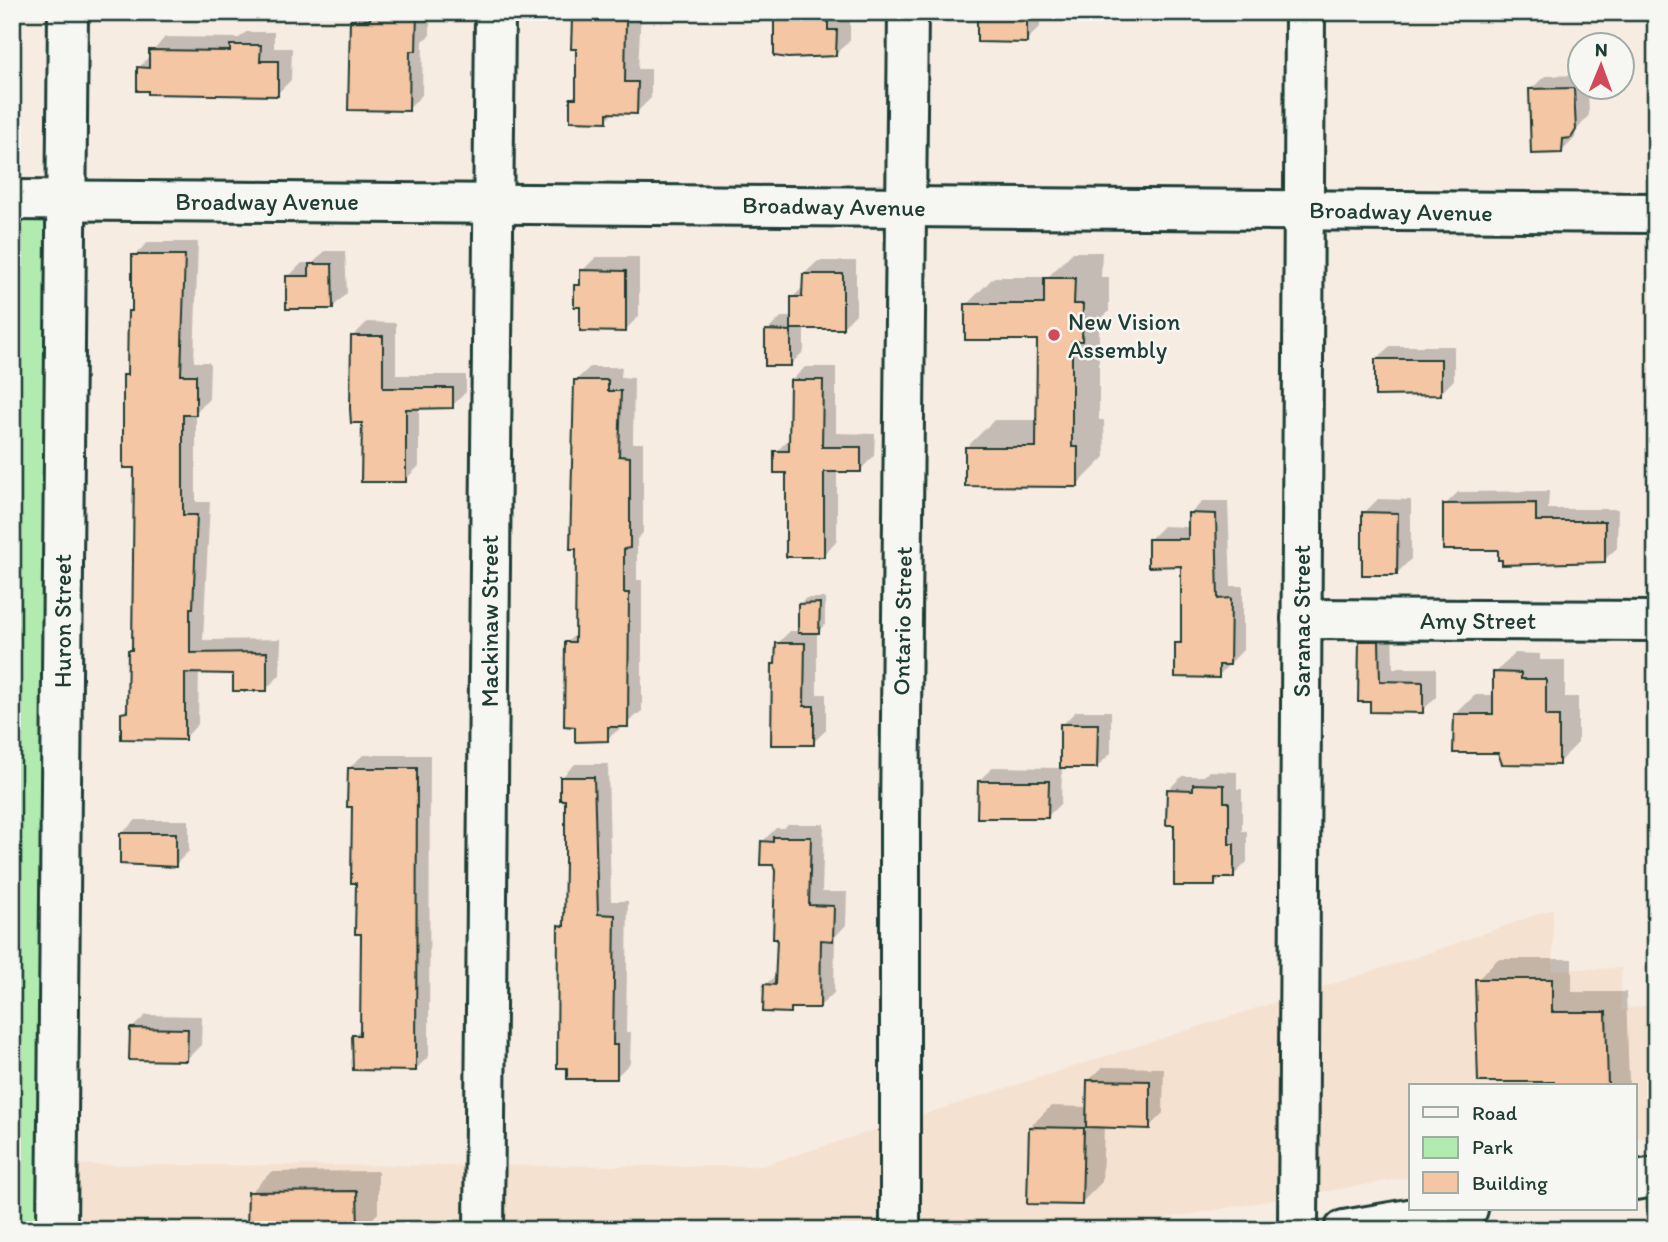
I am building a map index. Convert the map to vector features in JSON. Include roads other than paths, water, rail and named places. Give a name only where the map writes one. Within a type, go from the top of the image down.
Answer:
[{"type":"street","name":"Huron Street","points":[[57,1230],[68,12]]},
{"type":"street","name":"Mackinaw Street","points":[[484,1230],[495,12]]},
{"type":"street","name":"Ontario Street","points":[[900,1230],[900,820],[908,12]]},
{"type":"street","name":"Saranac Street","points":[[1298,1230],[1306,12]]},
{"type":"street","name":"Broadway Avenue","points":[[12,200],[1656,213]]},
{"type":"street","name":"Amy Street","points":[[1301,620],[1656,621]]},
{"type":"street","points":[[1636,1181],[1656,1177]]},
{"type":"street","points":[[1344,1230],[1462,1210]]},
{"type":"place","name":"New Vision Assembly","points":[[1054,335]]}]
